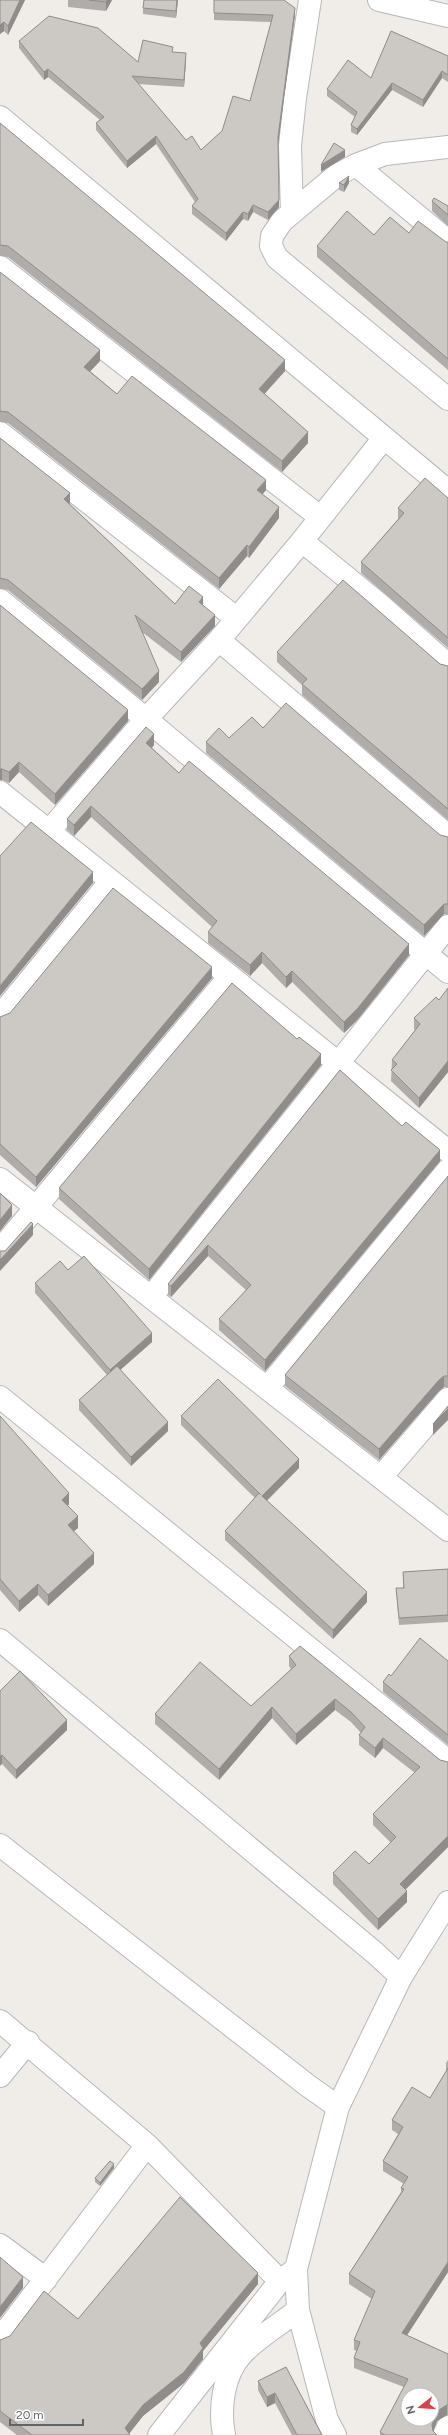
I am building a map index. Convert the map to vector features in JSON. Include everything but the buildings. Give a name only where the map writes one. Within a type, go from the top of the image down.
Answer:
[{"type":"street","points":[[292,213],[290,146],[310,0]]},
{"type":"street","points":[[379,0],[448,16]]},
{"type":"street","points":[[0,117],[448,491]]},
{"type":"street","points":[[448,147],[385,154],[356,165],[337,175],[282,221],[272,236],[271,246],[277,258],[448,399]]},
{"type":"street","points":[[356,165],[448,242]]},
{"type":"street","points":[[0,267],[320,517]]},
{"type":"street","points":[[0,433],[236,618]]},
{"type":"street","points":[[49,831],[146,719],[219,640],[302,541],[384,438]]},
{"type":"street","points":[[302,541],[379,604],[448,665]]},
{"type":"street","points":[[0,600],[146,719],[448,972]]},
{"type":"street","points":[[219,640],[448,836]]},
{"type":"street","points":[[0,792],[448,1151]]},
{"type":"street","points":[[0,1016],[111,881]]},
{"type":"street","points":[[151,1297],[448,926]]},
{"type":"street","points":[[0,1250],[230,976]]},
{"type":"street","points":[[267,1388],[448,1170]]},
{"type":"street","points":[[0,1179],[448,1530]]},
{"type":"street","points":[[0,1397],[448,1761]]},
{"type":"street","points":[[381,1477],[448,1399]]},
{"type":"street","points":[[0,1640],[375,1953],[400,1977]]},
{"type":"street","points":[[0,1845],[307,2085],[338,2107]]},
{"type":"street","points":[[159,2435],[288,2275],[338,2107],[400,1977],[448,1902]]},
{"type":"street","points":[[0,2021],[28,2042],[147,2145],[288,2275],[327,2420],[335,2435]]},
{"type":"street","points":[[0,2076],[28,2042]]},
{"type":"street","points":[[0,2339],[147,2145]]},
{"type":"street","points":[[0,2245],[46,2279]]},
{"type":"street","points":[[224,2435],[221,2421],[225,2384],[241,2354],[298,2310]]},
{"type":"street","points":[[444,2435],[448,2428]]}]
